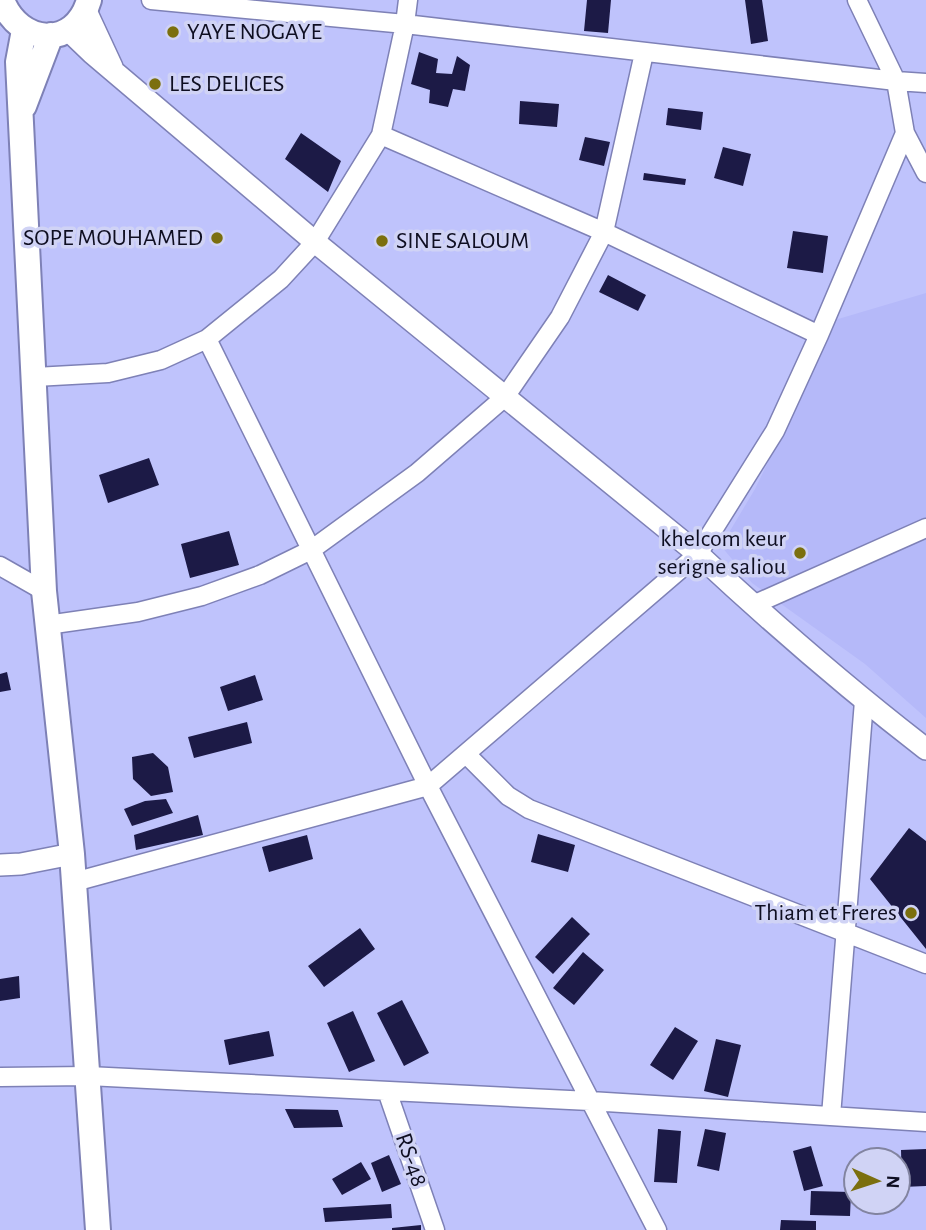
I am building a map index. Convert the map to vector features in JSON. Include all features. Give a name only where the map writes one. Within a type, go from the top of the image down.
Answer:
[{"type":"main road","points":[[2,0],[14,22],[37,35],[60,32],[79,22],[87,5]]},
{"type":"main road","points":[[24,30],[18,62],[44,590],[72,853],[98,1230]]},
{"type":"main road","points":[[21,113],[60,32]]},
{"type":"street","points":[[151,0],[405,24],[926,83]]},
{"type":"street","points":[[34,377],[108,373],[161,360],[207,339],[281,279],[315,242],[381,135],[408,0]]},
{"type":"street","points":[[857,0],[896,81],[905,133],[926,173]]},
{"type":"street","points":[[87,5],[114,72]]},
{"type":"street","points":[[60,32],[114,72],[315,242],[698,554],[864,701],[926,749]]},
{"type":"street","points":[[47,625],[138,612],[202,596],[260,575],[311,551],[417,473],[505,397],[560,317],[604,232],[644,53]]},
{"type":"street","points":[[74,882],[428,786],[698,554],[775,430],[819,335],[905,133]]},
{"type":"street","points":[[381,135],[604,232],[819,335]]},
{"type":"street","points":[[207,339],[428,786],[657,1230]]},
{"type":"street","points":[[753,605],[926,528]]},
{"type":"street","points":[[0,566],[44,590]]},
{"type":"street","points":[[831,1116],[864,701]]},
{"type":"street","points":[[466,754],[508,796],[529,809],[926,964]]},
{"type":"street","points":[[0,865],[43,861],[72,853]]},
{"type":"street","points":[[0,1077],[88,1076],[590,1101],[926,1122]]},
{"type":"street","name":"RS-48","points":[[387,1091],[435,1230]]},
{"type":"shaded area","points":[[926,293],[926,718],[865,664],[752,583],[721,546],[755,489],[791,415],[828,322]]},
{"type":"building","points":[[587,0],[611,0],[608,33],[584,31]]},
{"type":"building","points":[[745,0],[762,0],[768,41],[751,44]]},
{"type":"building","points":[[419,52],[438,59],[436,73],[452,74],[457,56],[470,65],[465,91],[453,89],[448,107],[429,103],[430,90],[411,84]]},
{"type":"building","points":[[520,101],[559,104],[557,127],[519,124]]},
{"type":"building","points":[[668,108],[703,112],[701,130],[666,125]]},
{"type":"building","points":[[301,133],[341,161],[328,192],[285,159]]},
{"type":"building","points":[[585,137],[610,142],[604,166],[579,160]]},
{"type":"building","points":[[723,147],[751,154],[743,186],[714,178]]},
{"type":"building","points":[[644,173],[686,179],[685,185],[643,180]]},
{"type":"building","points":[[793,231],[828,236],[823,273],[787,268]]},
{"type":"building","points":[[608,275],[646,295],[638,311],[599,292]]},
{"type":"building","points":[[149,458],[159,485],[108,503],[99,475]]},
{"type":"building","points":[[229,531],[239,565],[190,578],[181,544]]},
{"type":"building","points":[[7,672],[11,690],[0,692],[0,674]]},
{"type":"building","points":[[255,675],[263,700],[228,711],[220,687]]},
{"type":"building","points":[[247,722],[252,743],[194,758],[188,737]]},
{"type":"building","points":[[153,753],[168,767],[173,792],[151,796],[133,779],[132,757]]},
{"type":"building","points":[[166,799],[173,813],[132,826],[124,809],[145,801]]},
{"type":"building","points":[[198,815],[203,835],[136,850],[134,835]]},
{"type":"building","name":"Thiam et Freres","points":[[909,828],[926,841],[926,949],[870,879]]},
{"type":"building","points":[[538,834],[575,845],[568,872],[531,862]]},
{"type":"building","points":[[307,835],[313,859],[269,872],[262,847]]},
{"type":"building","points":[[572,917],[590,934],[553,974],[535,957]]},
{"type":"building","points":[[360,928],[375,949],[324,987],[308,966]]},
{"type":"building","points":[[583,952],[604,970],[574,1005],[553,988]]},
{"type":"building","points":[[19,976],[20,998],[0,1001],[0,979]]},
{"type":"building","points":[[402,1000],[429,1053],[404,1066],[377,1013]]},
{"type":"building","points":[[353,1011],[375,1061],[349,1072],[327,1023]]},
{"type":"building","points":[[675,1027],[698,1041],[673,1080],[650,1065]]},
{"type":"building","points":[[269,1031],[274,1056],[229,1065],[224,1040]]},
{"type":"building","points":[[716,1039],[741,1045],[728,1097],[704,1091]]},
{"type":"building","points":[[285,1109],[338,1110],[343,1127],[294,1128]]},
{"type":"building","points":[[658,1129],[681,1131],[677,1183],[654,1182]]},
{"type":"building","points":[[705,1129],[726,1133],[719,1171],[697,1166]]},
{"type":"building","points":[[811,1146],[823,1186],[804,1191],[793,1151]]},
{"type":"building","points":[[926,1149],[926,1186],[912,1187],[912,1150]]},
{"type":"building","points":[[389,1155],[401,1184],[382,1192],[371,1163]]},
{"type":"building","points":[[361,1162],[371,1179],[342,1195],[332,1179]]},
{"type":"building","points":[[811,1191],[842,1192],[842,1216],[810,1215]]},
{"type":"building","points":[[391,1204],[392,1218],[325,1222],[323,1208]]},
{"type":"building","points":[[781,1220],[816,1221],[816,1230],[780,1230]]},
{"type":"building","points":[[421,1225],[421,1230],[392,1230],[392,1228]]},
{"type":"place","name":"YAYE NOGAYE","points":[[173,32]]},
{"type":"place","name":"LES DELICES","points":[[155,84]]},
{"type":"place","name":"SOPE MOUHAMED","points":[[217,238]]},
{"type":"place","name":"SINE SALOUM","points":[[382,241]]},
{"type":"place","name":"khelcom keur serigne saliou","points":[[800,553]]},
{"type":"place","name":"Thiam et Freres","points":[[911,913]]}]
